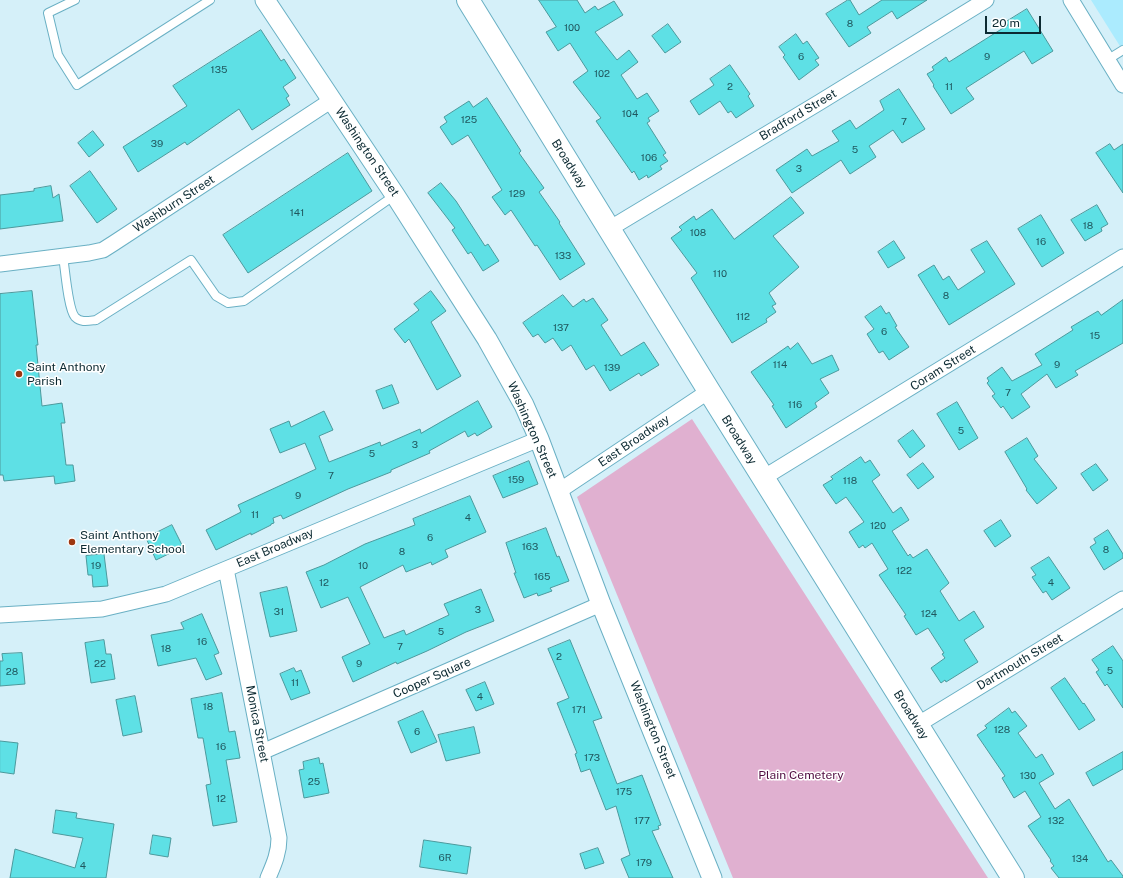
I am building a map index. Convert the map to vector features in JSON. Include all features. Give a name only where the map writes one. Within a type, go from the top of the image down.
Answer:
[{"type":"main road","name":"Broadway","points":[[468,0],[708,391],[1014,878]]},
{"type":"street","name":"Washington Street","points":[[265,0],[396,195],[487,339],[513,385],[539,439],[601,604],[712,878]]},
{"type":"street","name":"Bradford Street","points":[[609,229],[827,98],[986,0]]},
{"type":"street","points":[[1071,0],[1123,86]]},
{"type":"street","name":"Washburn Street","points":[[0,264],[96,251],[108,247],[332,100]]},
{"type":"street","name":"Coram Street","points":[[763,478],[1123,257]]},
{"type":"street","name":"East Broadway","points":[[559,491],[708,391]]},
{"type":"street","name":"East Broadway","points":[[0,615],[102,609],[166,594],[539,439]]},
{"type":"street","name":"Monica Street","points":[[226,569],[279,838],[279,849],[276,861],[268,878]]},
{"type":"street","name":"Dartmouth Street","points":[[917,725],[1123,599]]},
{"type":"street","name":"Cooper Square","points":[[262,752],[601,604]]},
{"type":"lane","points":[[75,0],[48,13],[58,55],[77,85],[210,0]]},
{"type":"lane","points":[[1107,60],[1123,50]]},
{"type":"lane","points":[[63,256],[71,307],[75,317],[84,322],[96,320],[191,260],[216,296],[228,303],[244,301],[396,195]]},
{"type":"shaded area","points":[[1091,0],[1123,0],[1123,51]]},
{"type":"green space","name":"Plain Cemetery","points":[[692,419],[988,878],[733,878],[577,497]]},
{"type":"building","points":[[539,0],[577,0],[585,13],[595,6],[598,10],[614,1],[623,15],[595,32],[617,60],[629,50],[638,62],[621,75],[637,99],[647,93],[659,111],[648,118],[650,121],[647,123],[666,153],[663,155],[668,161],[660,166],[662,169],[648,178],[647,175],[639,180],[634,171],[632,173],[596,121],[601,118],[573,82],[588,71],[570,43],[558,51],[546,32],[556,27]]},
{"type":"building","points":[[850,0],[859,15],[882,0],[927,0],[897,19],[892,11],[867,27],[871,33],[849,47],[826,14]]},
{"type":"building","points":[[1027,9],[1053,51],[1032,64],[1024,51],[966,88],[974,99],[951,114],[927,74],[934,70],[932,67],[946,57],[949,62],[1008,25],[1006,22]]},
{"type":"building","points":[[668,24],[681,42],[665,53],[652,36]]},
{"type":"building","points":[[261,30],[281,61],[284,59],[296,78],[283,87],[289,96],[286,98],[290,105],[252,130],[239,109],[187,145],[185,142],[138,172],[123,147],[187,106],[173,86]]},
{"type":"building","points":[[796,34],[803,44],[807,41],[819,58],[815,60],[819,65],[799,80],[783,57],[785,55],[779,47]]},
{"type":"building","points":[[730,65],[750,94],[748,96],[754,106],[736,118],[731,111],[728,113],[720,101],[699,115],[690,101],[714,85],[710,79]]},
{"type":"building","points":[[899,89],[925,129],[902,143],[893,130],[869,146],[876,157],[850,174],[841,160],[792,193],[776,170],[807,149],[812,156],[839,141],[832,131],[850,120],[856,129],[884,110],[880,101]]},
{"type":"building","points":[[487,98],[521,151],[519,153],[544,188],[539,192],[560,222],[559,223],[585,264],[560,280],[537,245],[535,246],[511,210],[505,215],[492,197],[502,190],[468,135],[452,145],[440,127],[447,122],[444,117],[469,101],[473,107]]},
{"type":"building","points":[[93,131],[104,145],[89,157],[78,143]]},
{"type":"building","points":[[1110,144],[1114,150],[1123,144],[1123,193],[1096,153]]},
{"type":"building","points":[[348,153],[372,191],[248,273],[223,235]]},
{"type":"building","points":[[90,171],[117,209],[97,223],[70,186]]},
{"type":"building","points":[[441,183],[456,201],[485,246],[488,244],[499,261],[483,271],[471,252],[468,254],[452,230],[455,228],[428,193]]},
{"type":"building","points":[[51,186],[53,198],[59,194],[63,221],[0,229],[0,195],[34,191],[34,189]]},
{"type":"building","points":[[791,197],[804,213],[773,236],[799,267],[769,293],[776,304],[772,306],[776,312],[766,319],[767,322],[732,343],[691,278],[697,273],[671,238],[682,230],[679,227],[694,216],[696,220],[712,209],[734,239]]},
{"type":"building","points":[[1097,205],[1108,224],[1101,228],[1102,231],[1085,241],[1071,220]]},
{"type":"building","points":[[1041,215],[1064,253],[1042,267],[1018,229]]},
{"type":"building","points":[[894,241],[905,258],[888,268],[878,252]]},
{"type":"building","points":[[987,241],[1015,284],[949,325],[918,275],[934,265],[943,280],[949,276],[958,290],[985,272],[971,250]]},
{"type":"building","name":"Saint Anthony Parish","points":[[32,291],[38,345],[36,345],[42,406],[62,403],[65,423],[61,423],[66,465],[73,465],[75,481],[55,484],[54,476],[4,481],[3,475],[0,475],[0,294]]},
{"type":"building","points":[[431,291],[446,311],[431,322],[461,376],[437,390],[409,339],[405,343],[394,329],[419,310],[414,304]]},
{"type":"building","points":[[563,295],[573,307],[584,299],[586,302],[593,298],[608,320],[601,325],[621,356],[644,342],[659,365],[641,376],[639,373],[610,391],[594,365],[586,370],[571,345],[562,351],[553,338],[545,343],[538,334],[533,337],[523,323]]},
{"type":"building","points":[[1123,300],[1123,343],[1075,371],[1078,375],[1056,388],[1047,374],[1021,394],[1030,407],[1012,419],[1003,406],[1001,408],[992,396],[995,394],[987,383],[989,381],[987,378],[1002,367],[1012,381],[1042,365],[1035,354],[1073,330],[1071,327],[1098,311],[1101,315]]},
{"type":"building","points":[[881,306],[886,314],[889,312],[897,326],[895,327],[909,347],[889,360],[883,351],[879,353],[867,334],[874,329],[865,317]]},
{"type":"building","points":[[798,343],[812,364],[832,355],[839,370],[820,379],[829,393],[815,403],[817,407],[786,428],[772,406],[774,405],[751,372],[788,346],[790,349]]},
{"type":"building","points":[[392,385],[399,403],[383,409],[376,391]]},
{"type":"building","points":[[478,401],[492,427],[477,436],[475,433],[468,437],[465,431],[429,451],[430,453],[391,470],[391,472],[348,489],[283,519],[281,515],[273,518],[274,523],[271,525],[216,550],[206,530],[241,512],[238,505],[316,469],[305,443],[280,453],[270,429],[289,421],[291,427],[324,411],[333,430],[319,436],[329,462],[380,442],[381,446],[420,429],[421,433]]},
{"type":"building","points":[[957,402],[978,438],[959,450],[937,414]]},
{"type":"building","points":[[913,430],[925,446],[910,458],[898,441]]},
{"type":"building","points":[[1027,438],[1038,456],[1034,459],[1057,488],[1037,504],[1026,490],[1027,489],[1005,452]]},
{"type":"building","points":[[861,457],[865,463],[870,460],[880,475],[872,481],[893,513],[901,507],[909,520],[892,531],[908,556],[910,554],[913,558],[927,549],[949,583],[940,591],[959,621],[974,611],[984,627],[964,640],[978,662],[946,682],[945,680],[941,683],[931,668],[945,658],[942,654],[944,653],[928,628],[916,635],[904,616],[906,615],[879,575],[888,569],[872,543],[865,548],[863,545],[859,548],[849,532],[864,522],[846,497],[836,504],[823,485],[833,479],[831,477]]},
{"type":"building","points":[[529,461],[538,484],[503,498],[493,476]]},
{"type":"building","points":[[923,463],[934,477],[918,489],[907,475]]},
{"type":"building","points":[[1096,464],[1108,480],[1093,491],[1081,474]]},
{"type":"building","points":[[470,496],[486,532],[445,550],[448,557],[432,565],[431,562],[406,572],[403,565],[360,587],[384,638],[404,630],[406,635],[449,615],[444,604],[481,589],[494,621],[466,632],[397,664],[396,662],[353,682],[342,657],[370,644],[348,597],[321,608],[306,572],[324,565],[365,544],[415,525],[413,519]]},
{"type":"building","points":[[1001,520],[1011,536],[995,547],[984,531]]},
{"type":"building","points":[[172,525],[183,547],[156,560],[146,538]]},
{"type":"building","points":[[546,528],[557,557],[559,556],[569,581],[550,588],[552,591],[538,596],[537,593],[524,598],[514,573],[516,573],[506,543]]},
{"type":"building","points":[[1108,530],[1123,554],[1123,558],[1104,570],[1090,547],[1096,543],[1094,539]]},
{"type":"building","points":[[104,554],[108,586],[93,587],[92,575],[88,575],[86,556]]},
{"type":"building","points":[[1049,557],[1070,588],[1052,600],[1046,591],[1043,593],[1032,577],[1036,575],[1031,568]]},
{"type":"building","points":[[287,587],[297,631],[270,637],[260,593]]},
{"type":"building","points":[[202,614],[219,653],[214,655],[222,674],[206,680],[196,658],[158,666],[151,635],[184,629],[181,623]]},
{"type":"building","points":[[104,640],[106,654],[111,654],[115,679],[91,683],[85,643]]},
{"type":"building","points":[[570,640],[602,718],[593,721],[617,784],[642,775],[661,825],[658,826],[659,829],[652,831],[673,878],[629,878],[621,859],[630,855],[616,806],[606,810],[590,769],[581,772],[575,754],[577,753],[557,703],[569,698],[548,649]]},
{"type":"building","points":[[1113,646],[1123,661],[1123,708],[1107,684],[1105,686],[1096,672],[1099,670],[1092,660]]},
{"type":"building","points":[[22,653],[25,684],[0,686],[0,661],[3,661],[2,654]]},
{"type":"building","points":[[294,668],[296,672],[301,670],[310,693],[291,700],[280,674]]},
{"type":"building","points":[[1065,678],[1095,720],[1079,730],[1051,688]]},
{"type":"building","points":[[485,682],[494,704],[476,711],[466,690]]},
{"type":"building","points":[[222,693],[229,732],[235,731],[240,758],[226,760],[237,822],[213,826],[206,785],[211,784],[203,738],[198,738],[191,699]]},
{"type":"building","points":[[135,696],[142,732],[123,736],[116,700]]},
{"type":"building","points":[[1009,708],[1012,713],[1015,711],[1027,726],[1018,733],[1036,758],[1042,754],[1054,774],[1039,783],[1055,809],[1069,799],[1108,862],[1111,860],[1123,878],[1059,878],[1051,868],[1054,866],[1050,861],[1051,860],[1028,826],[1041,817],[1025,791],[1014,798],[1002,778],[1005,776],[977,735],[987,728],[985,726]]},
{"type":"building","points":[[423,711],[437,742],[411,753],[398,722]]},
{"type":"building","points":[[474,727],[480,753],[446,761],[438,735]]},
{"type":"building","points":[[0,741],[18,743],[14,774],[0,772]]},
{"type":"building","points":[[1123,752],[1123,769],[1093,786],[1086,773]]},
{"type":"building","points":[[319,758],[320,764],[323,763],[329,793],[304,798],[299,770],[304,769],[303,762]]},
{"type":"building","points":[[56,810],[77,813],[76,818],[114,824],[106,878],[10,878],[15,849],[75,868],[83,838],[53,833]]},
{"type":"building","points":[[153,835],[171,838],[168,857],[150,854]]},
{"type":"building","points":[[424,840],[471,847],[467,874],[420,867]]},
{"type":"building","points":[[598,848],[604,863],[585,869],[580,854]]},
{"type":"place","name":"Saint Anthony Parish","points":[[19,374]]},
{"type":"place","name":"Saint Anthony Elementary School","points":[[72,542]]}]
